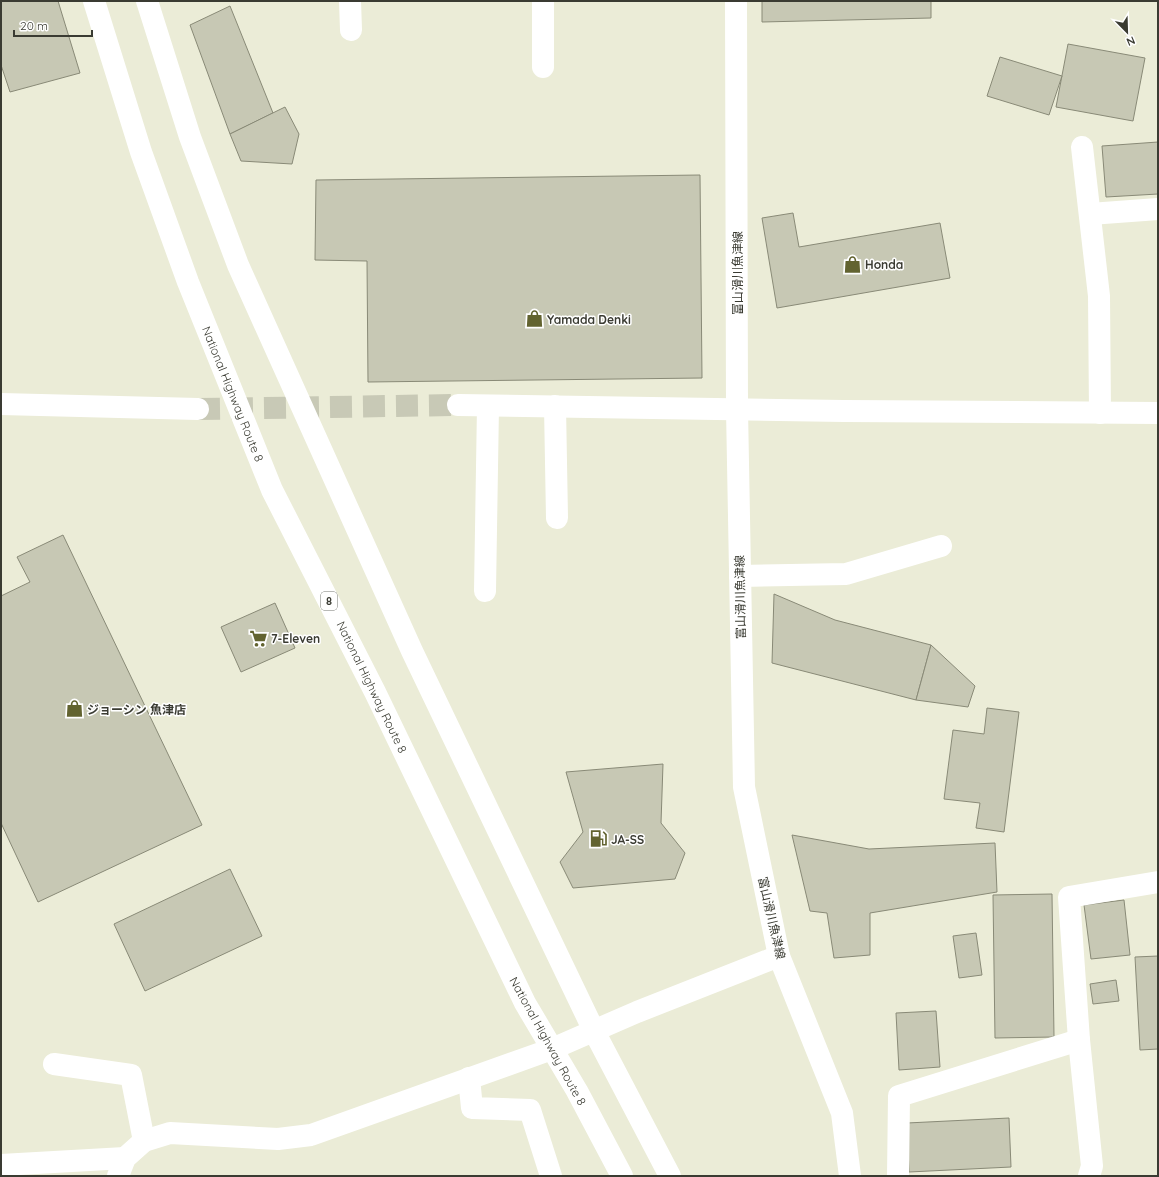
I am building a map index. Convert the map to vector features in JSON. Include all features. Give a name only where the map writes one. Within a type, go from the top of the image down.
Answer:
[{"type":"main road","name":"National Highway Route 8","points":[[94,1],[141,152],[188,282],[272,490],[375,692],[524,1003],[577,1091],[622,1176]]},
{"type":"main road","points":[[147,1],[190,138],[238,265],[412,651],[594,1031],[670,1176]]},
{"type":"main road","points":[[350,1],[351,30]]},
{"type":"main road","points":[[543,1],[543,67]]},
{"type":"main road","name":"富山滑川魚津線","points":[[736,1],[737,409],[744,787],[779,956],[842,1112],[850,1176]]},
{"type":"main road","points":[[1082,147],[1100,296],[1100,413]]},
{"type":"main road","points":[[1090,214],[1158,209]]},
{"type":"main road","points":[[1,404],[198,409]]},
{"type":"main road","points":[[458,405],[1158,413]]},
{"type":"main road","points":[[485,591],[488,406]]},
{"type":"main road","points":[[554,406],[557,518]]},
{"type":"main road","points":[[740,576],[846,574],[941,546]]},
{"type":"main road","points":[[1089,1176],[1092,1166],[1079,1040],[1069,897],[1158,882]]},
{"type":"main road","points":[[1,1165],[122,1167],[144,1141],[170,1133],[278,1139],[311,1135],[552,1048],[779,956]]},
{"type":"main road","points":[[898,1176],[899,1096],[1079,1040]]},
{"type":"main road","points":[[54,1064],[131,1074],[144,1141]]},
{"type":"main road","points":[[469,1078],[472,1108],[530,1110],[551,1176]]},
{"type":"building","points":[[1,1],[58,1],[80,73],[10,92],[1,65]]},
{"type":"building","points":[[762,1],[931,1],[931,18],[762,22]]},
{"type":"building","points":[[230,6],[273,113],[230,134],[190,25]]},
{"type":"building","points":[[1068,44],[1145,58],[1133,121],[1056,107]]},
{"type":"building","points":[[1000,57],[1062,76],[1049,115],[987,96]]},
{"type":"building","points":[[285,107],[299,134],[292,164],[241,161],[230,134]]},
{"type":"building","points":[[1158,142],[1158,194],[1106,197],[1102,146]]},
{"type":"building","name":"Yamada Denki","points":[[700,175],[702,378],[368,382],[367,261],[315,260],[316,180]]},
{"type":"building","points":[[793,213],[799,247],[940,223],[950,278],[777,308],[762,218]]},
{"type":"building","name":"ジョーシン 魚津店","points":[[63,535],[202,825],[38,902],[1,823],[1,596],[30,582],[17,557]]},
{"type":"building","points":[[774,594],[835,620],[931,645],[916,700],[772,663]]},
{"type":"building","name":"7-Eleven","points":[[275,603],[295,648],[241,672],[221,627]]},
{"type":"building","points":[[931,645],[975,686],[968,707],[916,700]]},
{"type":"building","points":[[987,708],[1019,712],[1004,832],[976,828],[980,803],[944,799],[953,730],[984,734]]},
{"type":"building","points":[[663,764],[661,823],[685,853],[675,879],[573,888],[560,862],[583,832],[566,772]]},
{"type":"building","points":[[792,835],[869,849],[995,843],[997,892],[870,913],[870,955],[834,958],[827,913],[810,911]]},
{"type":"building","points":[[230,869],[262,936],[145,991],[114,924]]},
{"type":"building","points":[[1052,894],[1054,1037],[995,1038],[993,895]]},
{"type":"building","points":[[1124,900],[1130,955],[1091,959],[1084,905]]},
{"type":"building","points":[[976,933],[982,975],[959,978],[953,936]]},
{"type":"building","points":[[1158,956],[1158,1049],[1140,1050],[1135,957]]},
{"type":"building","points":[[1116,980],[1119,1001],[1093,1004],[1090,984]]},
{"type":"building","points":[[936,1011],[940,1067],[899,1070],[896,1013]]},
{"type":"building","points":[[1009,1118],[1011,1167],[909,1172],[907,1123]]},
{"type":"tunnel","points":[[198,409],[458,405]]},
{"type":"place","name":"Honda","points":[[852,264]]},
{"type":"place","name":"Yamada Denki","points":[[534,319]]},
{"type":"place","name":"7-Eleven","points":[[258,638]]},
{"type":"place","name":"ジョーシン 魚津店","points":[[74,709]]},
{"type":"place","name":"JA-SS","points":[[598,839]]}]
